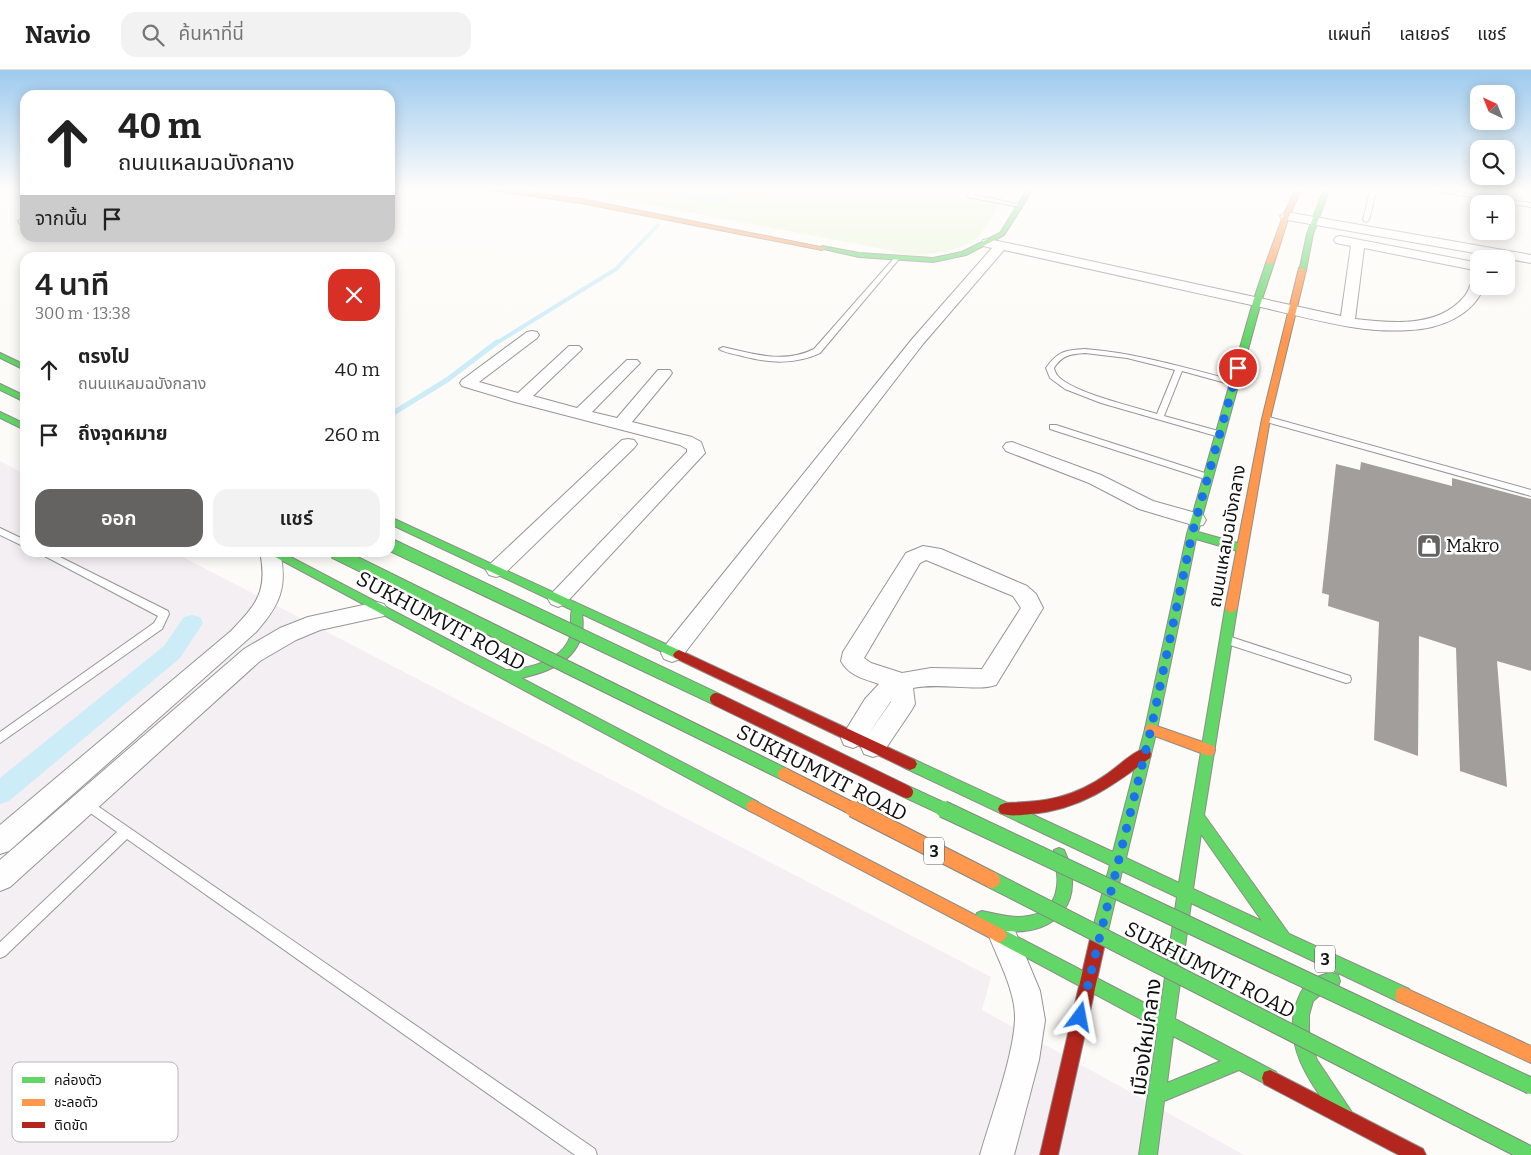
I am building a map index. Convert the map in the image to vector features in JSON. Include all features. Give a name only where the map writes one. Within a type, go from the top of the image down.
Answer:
[{"type":"main road","points":[[799,239],[882,251],[897,258],[933,260],[964,254],[993,244],[998,239]]},
{"type":"main road","points":[[993,244],[994,239]]},
{"type":"main road","name":"ถนนแหลมฉบังกลาง","points":[[1118,862],[1151,729],[1194,527],[1233,383],[1278,239]]},
{"type":"main road","name":"ถนนแหลมฉบังกลาง","points":[[1186,894],[1241,548],[1266,419],[1292,310],[1319,239]]},
{"type":"main road","points":[[0,355],[20,365]]},
{"type":"main road","points":[[0,387],[20,396]]},
{"type":"main road","points":[[0,416],[20,425]]},
{"type":"main road","name":"3","points":[[395,522],[1531,1055]]},
{"type":"main road","points":[[1194,527],[1241,548]]},
{"type":"main road","name":"SUKHUMVIT ROAD","points":[[395,546],[785,732],[984,830],[1531,1086]]},
{"type":"main road","name":"SUKHUMVIT ROAD","points":[[279,557],[377,610],[956,911],[1417,1155]]},
{"type":"main road","name":"SUKHUMVIT ROAD","points":[[344,557],[770,767],[1531,1155]]},
{"type":"main road","points":[[503,675],[534,672],[548,666],[566,653],[576,637],[579,626],[578,616],[566,603]]},
{"type":"main road","points":[[1151,729],[1209,750]]},
{"type":"main road","points":[[1011,812],[1053,807],[1082,798],[1145,754]]},
{"type":"main road","points":[[956,911],[986,919],[1038,923],[1051,917],[1066,891],[1068,878],[1060,856],[1049,843],[1011,812]]},
{"type":"main road","points":[[1198,816],[1285,940]]},
{"type":"main road","points":[[1049,1155],[1088,981],[1118,862]]},
{"type":"main road","name":"เมืองใหม่กลาง","points":[[1148,1155],[1186,894]]},
{"type":"main road","points":[[1348,1118],[1321,1085],[1305,1055],[1299,1022],[1306,996],[1325,980],[1372,981]]},
{"type":"main road","points":[[1157,1095],[1240,1062]]},
{"type":"street","points":[[1333,239],[1470,265]]},
{"type":"street","points":[[1415,239],[1531,259]]},
{"type":"street","points":[[672,653],[993,244],[1292,310],[1348,320],[1411,326],[1435,322],[1455,312],[1470,300],[1472,295]]},
{"type":"street","points":[[1348,320],[1358,244]]},
{"type":"street","points":[[532,335],[468,382],[474,386],[686,441],[695,446],[696,453],[566,603]]},
{"type":"street","points":[[521,398],[574,349]]},
{"type":"street","points":[[580,414],[632,364]]},
{"type":"street","points":[[621,424],[664,373]]},
{"type":"street","points":[[496,570],[628,444]]},
{"type":"street","points":[[1012,447],[1081,473],[1135,498],[1146,506],[1194,527]]},
{"type":"street","points":[[923,553],[934,554],[1020,592],[1029,599],[1032,608],[988,680],[948,676],[900,682],[863,669],[852,661],[854,652],[913,558],[923,553]]},
{"type":"street","points":[[0,842],[239,638],[258,616],[273,592],[275,572],[271,557]]},
{"type":"street","points":[[0,878],[252,655],[288,634],[316,623],[377,610]]},
{"type":"street","points":[[863,743],[903,704],[900,682]]},
{"type":"street","points":[[997,1155],[1023,1060],[1030,1020],[1025,992],[1003,936]]},
{"type":"lane","points":[[723,348],[768,359],[783,360],[807,357],[817,350],[897,258]]},
{"type":"lane","points":[[1219,434],[1104,401],[1068,387],[1054,376],[1050,368],[1058,356],[1071,352],[1090,351],[1179,369],[1233,383]]},
{"type":"lane","points":[[1160,417],[1179,369]]},
{"type":"lane","points":[[1266,419],[1531,493]]},
{"type":"lane","points":[[1053,427],[1208,478]]},
{"type":"lane","points":[[2,534],[20,542]]},
{"type":"lane","points":[[0,738],[158,626],[164,614],[51,557]]},
{"type":"lane","points":[[1227,640],[1346,679]]},
{"type":"lane","points":[[85,803],[589,1155]]},
{"type":"lane","points":[[0,951],[126,832]]},
{"type":"shaded area","points":[[0,461],[20,471],[20,557],[183,557],[991,977],[982,1010],[1244,1155],[0,1155]]},
{"type":"green space","points":[[829,239],[976,239],[971,243],[960,247],[935,253],[908,254]]},
{"type":"building","name":"Makro","points":[[1361,462],[1452,486],[1452,478],[1531,499],[1531,671],[1497,661],[1507,787],[1460,771],[1456,648],[1419,636],[1418,756],[1374,740],[1379,622],[1328,606],[1329,595],[1322,593],[1336,464],[1360,470]]},
{"type":"waterway","points":[[495,344],[616,269],[645,239]]},
{"type":"waterway","points":[[395,412],[447,380],[497,342]]},
{"type":"waterway","points":[[0,793],[172,652],[192,623]]},
{"type":"traffic: fast","points":[[822,248],[859,255],[933,260],[964,254],[993,239]]},
{"type":"traffic: fast","points":[[1302,270],[1309,239]]},
{"type":"traffic: fast","points":[[1098,939],[1151,729],[1192,534],[1257,302],[1270,263]]},
{"type":"traffic: fast","points":[[0,355],[20,365]]},
{"type":"traffic: fast","points":[[0,387],[20,397]]},
{"type":"traffic: fast","points":[[0,415],[20,425]]},
{"type":"traffic: fast","points":[[395,522],[679,655]]},
{"type":"traffic: fast","points":[[1192,534],[1241,548]]},
{"type":"traffic: fast","points":[[395,546],[716,699]]},
{"type":"traffic: fast","points":[[280,557],[753,806]]},
{"type":"traffic: fast","points":[[344,557],[784,774]]},
{"type":"traffic: fast","points":[[1148,1155],[1190,860],[1231,609]]},
{"type":"traffic: fast","points":[[503,675],[531,671],[557,660],[568,651],[575,640],[578,627],[576,612]]},
{"type":"traffic: fast","points":[[910,764],[1403,995]]},
{"type":"traffic: fast","points":[[907,792],[1531,1086]]},
{"type":"traffic: fast","points":[[1197,816],[1284,940]]},
{"type":"traffic: fast","points":[[982,918],[1006,923],[1028,924],[1048,916],[1056,908],[1063,896],[1066,885],[1065,870],[1059,855]]},
{"type":"traffic: fast","points":[[992,880],[1531,1155]]},
{"type":"traffic: fast","points":[[999,935],[1270,1078]]},
{"type":"traffic: fast","points":[[1332,981],[1321,984],[1308,996],[1301,1015],[1300,1029],[1302,1042],[1311,1066],[1342,1111]]},
{"type":"traffic: fast","points":[[1157,1095],[1239,1062]]},
{"type":"traffic: slow","points":[[774,239],[822,248]]},
{"type":"traffic: slow","points":[[1270,263],[1278,239]]},
{"type":"traffic: slow","points":[[1231,609],[1266,419],[1302,270]]},
{"type":"traffic: slow","points":[[1151,729],[1209,750]]},
{"type":"traffic: slow","points":[[784,774],[992,880]]},
{"type":"traffic: slow","points":[[753,806],[999,935]]},
{"type":"traffic: slow","points":[[1403,995],[1531,1055]]},
{"type":"traffic: jam","points":[[679,655],[910,764]]},
{"type":"traffic: jam","points":[[716,699],[907,792]]},
{"type":"traffic: jam","points":[[1005,809],[1049,806],[1066,802],[1095,789],[1145,754]]},
{"type":"traffic: jam","points":[[1049,1155],[1098,939]]},
{"type":"traffic: jam","points":[[1270,1078],[1417,1155]]},
{"type":"place","name":"Makro","points":[[1429,546]]},
{"type":"route","points":[[1080,1017],[1151,729],[1192,534],[1238,368]]}]
